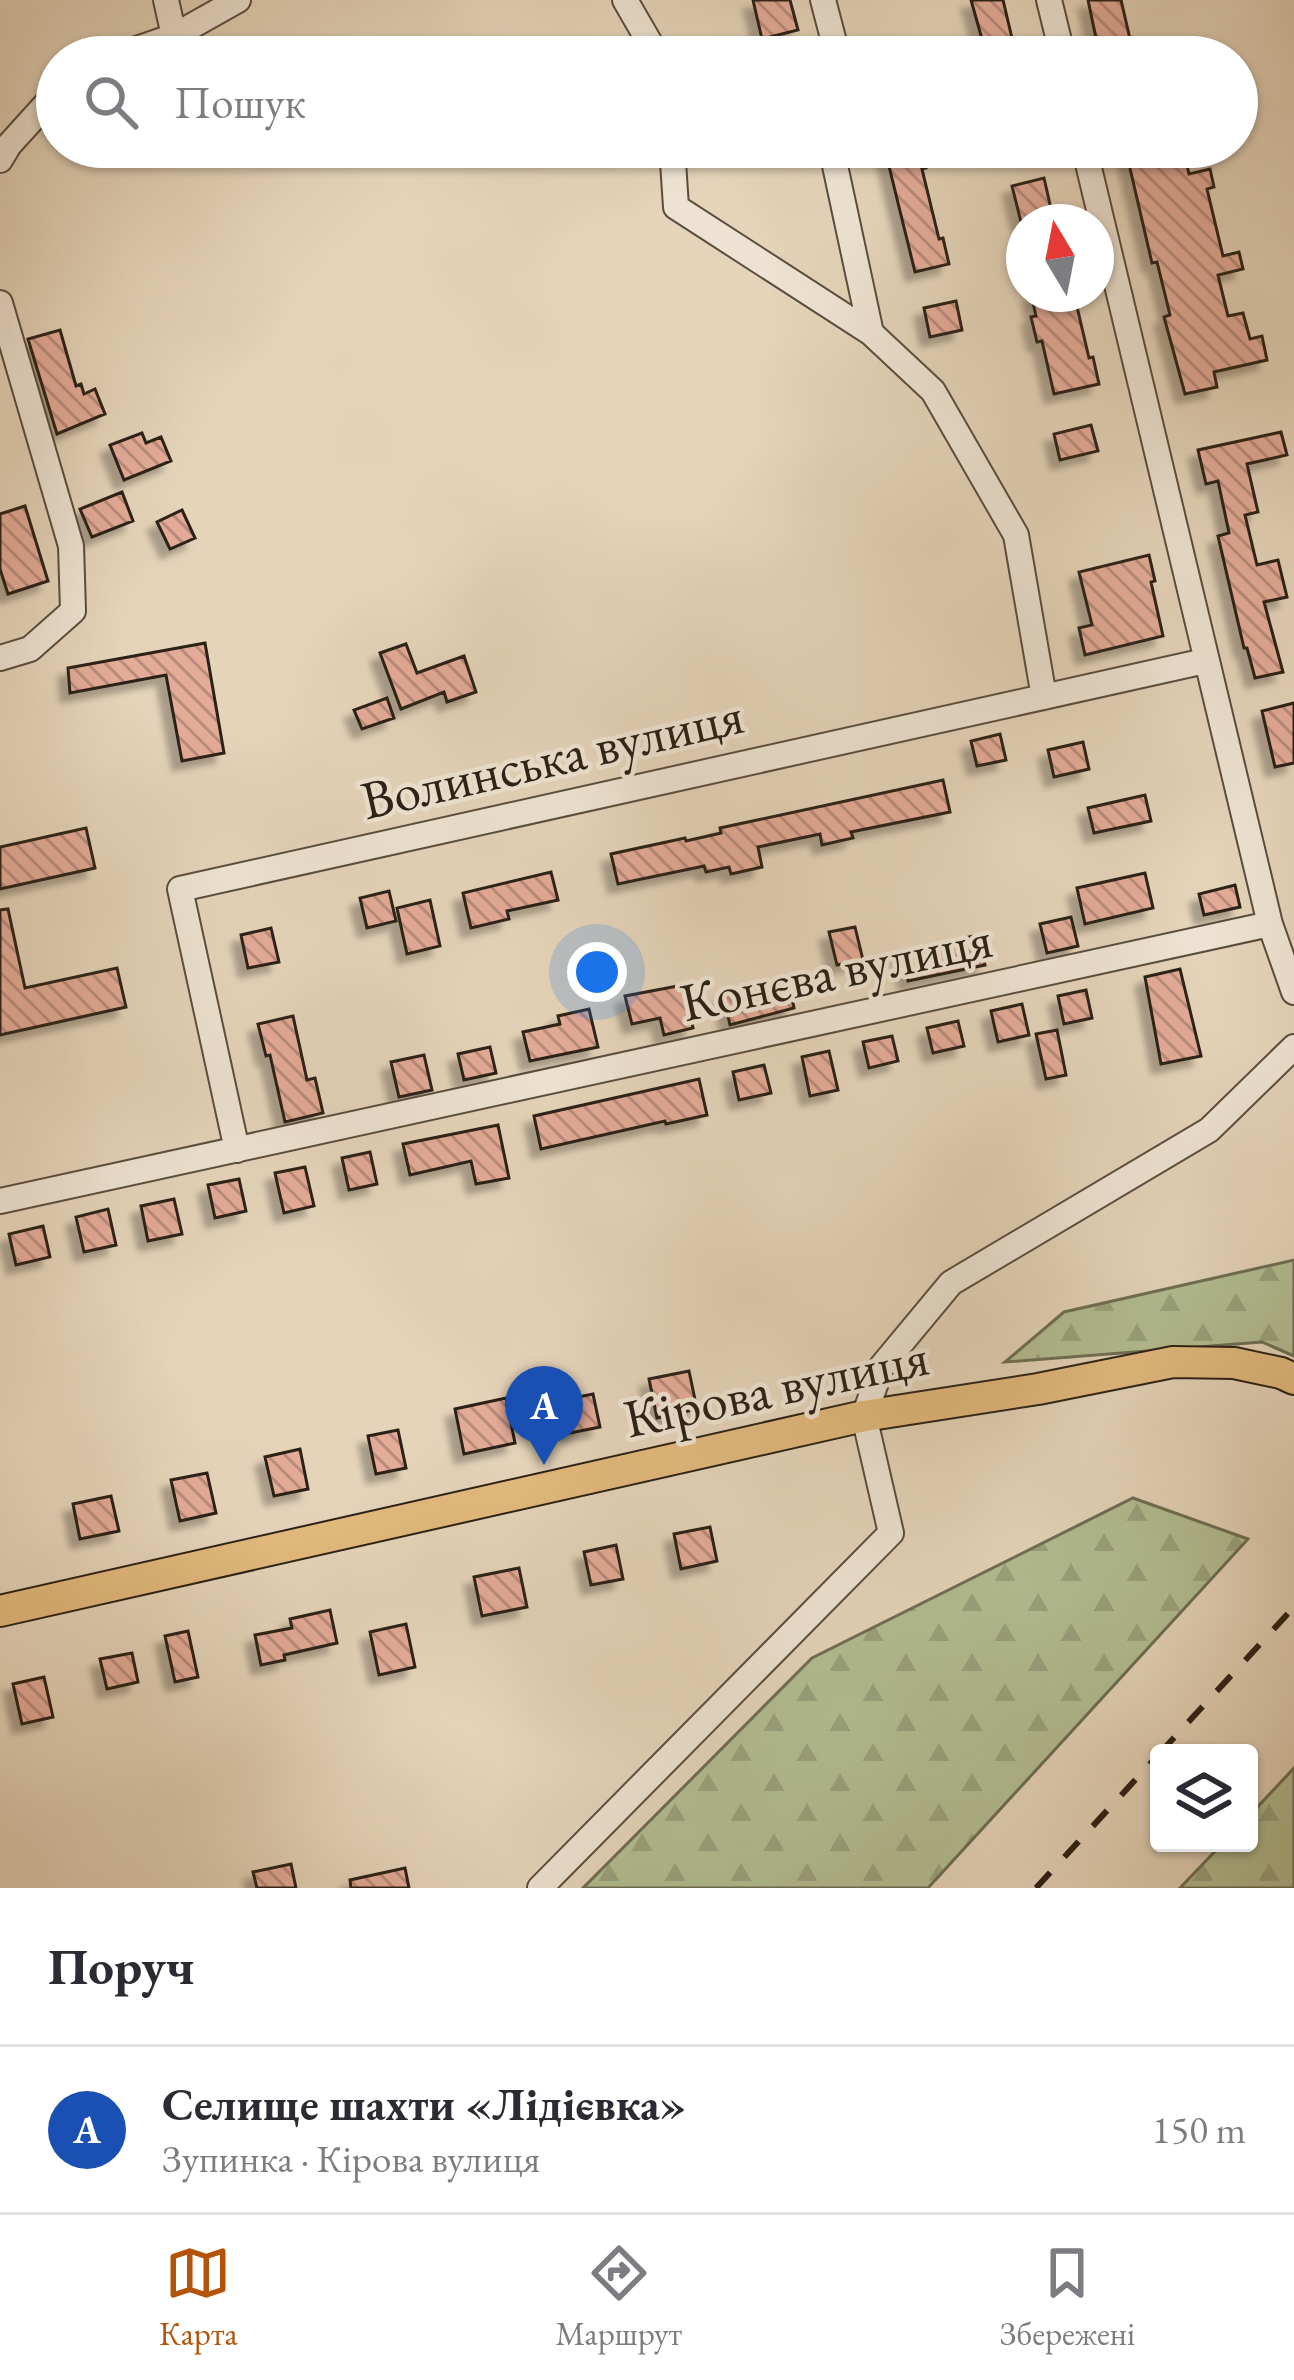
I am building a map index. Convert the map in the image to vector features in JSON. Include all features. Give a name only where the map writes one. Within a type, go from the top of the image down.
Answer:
[{"type":"main road","name":"Кірова вулиця","points":[[0,1611],[864,1416],[1173,1362],[1234,1363],[1294,1379]]},
{"type":"street","points":[[166,0],[174,36],[238,0]]},
{"type":"street","points":[[625,0],[646,36]]},
{"type":"street","points":[[823,0],[832,36]]},
{"type":"street","points":[[1049,0],[1058,36]]},
{"type":"street","points":[[0,160],[36,115]]},
{"type":"street","points":[[673,168],[676,207],[871,333],[933,391],[1016,536],[1044,697]]},
{"type":"street","points":[[836,168],[871,333]]},
{"type":"street","points":[[1089,168],[1270,924],[1294,992]]},
{"type":"street","points":[[0,303],[71,545],[74,611],[30,649],[0,658]]},
{"type":"street","name":"Волинська вулиця","points":[[237,1150],[180,889],[1205,661]]},
{"type":"street","name":"Конєва вулиця","points":[[0,1202],[1270,924]]},
{"type":"street","points":[[540,1888],[891,1533],[864,1416],[882,1366],[951,1283],[1209,1130],[1294,1047]]},
{"type":"green space","points":[[1294,1260],[1294,1356],[1262,1342],[1005,1362],[1064,1312]]},
{"type":"green space","points":[[1133,1498],[1248,1539],[928,1888],[583,1888],[812,1658]]},
{"type":"green space","points":[[1294,1768],[1294,1888],[1180,1888],[1214,1852],[1258,1852],[1258,1806]]},
{"type":"building","points":[[753,0],[790,0],[798,30],[761,36]]},
{"type":"building","points":[[971,0],[1003,0],[1011,36],[981,36]]},
{"type":"building","points":[[1088,0],[1121,0],[1129,36],[1096,36]]},
{"type":"building","points":[[889,168],[926,168],[922,169],[949,264],[915,272]]},
{"type":"building","points":[[1130,168],[1188,168],[1189,174],[1210,169],[1214,187],[1207,189],[1223,256],[1239,252],[1243,269],[1218,275],[1228,316],[1243,313],[1250,339],[1262,336],[1267,360],[1214,372],[1217,387],[1185,394],[1164,317],[1170,315],[1157,262],[1152,263]]},
{"type":"building","points":[[1044,178],[1050,204],[1016,204],[1012,186]]},
{"type":"building","points":[[956,301],[962,330],[930,337],[924,308]]},
{"type":"building","points":[[1035,312],[1078,312],[1099,384],[1054,394],[1042,341],[1037,342],[1031,317]]},
{"type":"building","points":[[60,330],[76,386],[81,384],[84,394],[95,389],[105,414],[57,434],[28,339]]},
{"type":"building","points":[[1091,425],[1098,451],[1060,460],[1054,434]]},
{"type":"building","points":[[1281,432],[1287,455],[1247,464],[1258,512],[1245,515],[1257,565],[1278,560],[1287,597],[1264,602],[1283,672],[1255,678],[1218,536],[1229,533],[1218,481],[1206,484],[1198,450]]},
{"type":"building","points":[[142,433],[146,443],[161,437],[171,461],[124,480],[110,445]]},
{"type":"building","points":[[122,492],[133,521],[92,537],[80,509]]},
{"type":"building","points":[[25,506],[48,581],[8,594],[0,569],[0,514]]},
{"type":"building","points":[[182,510],[195,538],[170,549],[157,522]]},
{"type":"building","points":[[1149,555],[1163,636],[1085,655],[1079,628],[1092,625],[1079,572]]},
{"type":"building","points":[[205,643],[224,753],[182,761],[166,675],[70,693],[68,668]]},
{"type":"building","points":[[406,644],[417,673],[464,656],[476,692],[447,702],[444,692],[401,709],[380,653]]},
{"type":"building","points":[[387,698],[394,718],[362,729],[354,710]]},
{"type":"building","points":[[1294,703],[1294,763],[1275,767],[1262,711]]},
{"type":"building","points":[[1000,734],[1006,760],[977,766],[971,741]]},
{"type":"building","points":[[1083,742],[1089,769],[1054,777],[1048,750]]},
{"type":"building","points":[[943,780],[950,812],[851,832],[853,838],[822,845],[820,834],[758,847],[762,867],[731,874],[729,867],[706,872],[704,866],[618,884],[611,854],[686,841],[721,833],[720,828]]},
{"type":"building","points":[[1145,795],[1151,821],[1094,833],[1088,808]]},
{"type":"building","points":[[86,828],[95,868],[0,889],[0,847]]},
{"type":"building","points":[[551,872],[558,900],[507,911],[509,919],[471,928],[463,893]]},
{"type":"building","points":[[1145,873],[1153,908],[1085,924],[1077,888]]},
{"type":"building","points":[[1235,885],[1240,907],[1204,915],[1199,894]]},
{"type":"building","points":[[389,891],[396,921],[367,928],[360,898]]},
{"type":"building","points":[[430,900],[440,946],[407,954],[397,908]]},
{"type":"building","points":[[8,909],[25,988],[117,968],[126,1007],[0,1035],[0,910]]},
{"type":"building","points":[[1071,917],[1078,946],[1047,953],[1040,924]]},
{"type":"building","points":[[855,927],[863,960],[837,965],[829,932]]},
{"type":"building","points":[[271,928],[279,962],[248,968],[241,935]]},
{"type":"building","points":[[978,935],[985,965],[908,981],[901,952]]},
{"type":"building","points":[[1180,969],[1201,1056],[1161,1064],[1145,977]]},
{"type":"building","points":[[788,980],[794,1008],[730,1025],[723,994]]},
{"type":"building","points":[[683,985],[693,1028],[664,1035],[660,1018],[632,1024],[625,996]]},
{"type":"building","points":[[1086,990],[1092,1018],[1064,1024],[1058,996]]},
{"type":"building","points":[[1022,1004],[1029,1035],[998,1042],[991,1011]]},
{"type":"building","points":[[589,1009],[598,1047],[530,1061],[523,1032],[560,1024],[558,1016]]},
{"type":"building","points":[[293,1016],[307,1080],[315,1078],[323,1113],[285,1122],[258,1024]]},
{"type":"building","points":[[958,1021],[964,1046],[933,1053],[927,1028]]},
{"type":"building","points":[[1057,1030],[1066,1075],[1046,1079],[1036,1034]]},
{"type":"building","points":[[892,1036],[898,1061],[869,1068],[863,1042]]},
{"type":"building","points":[[490,1047],[496,1073],[464,1080],[458,1054]]},
{"type":"building","points":[[829,1051],[838,1090],[810,1096],[802,1057]]},
{"type":"building","points":[[424,1055],[432,1090],[399,1097],[391,1062]]},
{"type":"building","points":[[764,1065],[771,1093],[739,1100],[733,1072]]},
{"type":"building","points":[[699,1079],[707,1115],[541,1149],[534,1116]]},
{"type":"building","points":[[498,1125],[509,1178],[476,1184],[471,1161],[410,1175],[403,1144]]},
{"type":"building","points":[[370,1152],[377,1184],[349,1190],[342,1158]]},
{"type":"building","points":[[305,1167],[314,1206],[284,1213],[275,1173]]},
{"type":"building","points":[[239,1179],[246,1211],[215,1218],[208,1185]]},
{"type":"building","points":[[174,1199],[182,1234],[148,1241],[141,1206]]},
{"type":"building","points":[[108,1209],[116,1245],[84,1252],[76,1217]]},
{"type":"building","points":[[43,1226],[50,1257],[16,1265],[9,1234]]},
{"type":"building","points":[[689,1371],[697,1409],[657,1418],[649,1379]]},
{"type":"building","points":[[593,1394],[600,1427],[570,1433],[563,1400]]},
{"type":"building","points":[[506,1398],[515,1443],[464,1454],[455,1409]]},
{"type":"building","points":[[398,1430],[406,1468],[376,1474],[368,1436]]},
{"type":"building","points":[[300,1449],[308,1489],[274,1496],[265,1457]]},
{"type":"building","points":[[207,1473],[216,1513],[180,1521],[171,1480]]},
{"type":"building","points":[[111,1496],[119,1531],[80,1539],[73,1504]]},
{"type":"building","points":[[710,1527],[717,1561],[681,1569],[674,1534]]},
{"type":"building","points":[[616,1545],[623,1579],[591,1585],[584,1552]]},
{"type":"building","points":[[519,1568],[527,1607],[482,1616],[474,1577]]},
{"type":"building","points":[[330,1610],[337,1643],[261,1665],[255,1635],[292,1628],[290,1619]]},
{"type":"building","points":[[406,1624],[415,1667],[379,1675],[370,1632]]},
{"type":"building","points":[[188,1631],[198,1677],[175,1682],[165,1636]]},
{"type":"building","points":[[132,1653],[138,1682],[107,1689],[100,1659]]},
{"type":"building","points":[[44,1677],[53,1717],[22,1724],[13,1684]]},
{"type":"building","points":[[291,1864],[296,1888],[257,1888],[253,1872]]},
{"type":"building","points":[[405,1868],[409,1888],[351,1888],[350,1880]]},
{"type":"railway","points":[[1168,1744],[1294,1607]]},
{"type":"railway","points":[[1036,1888],[1150,1764]]},
{"type":"place","name":"Селище шахти «Лідієвка»","points":[[544,1465]]}]
